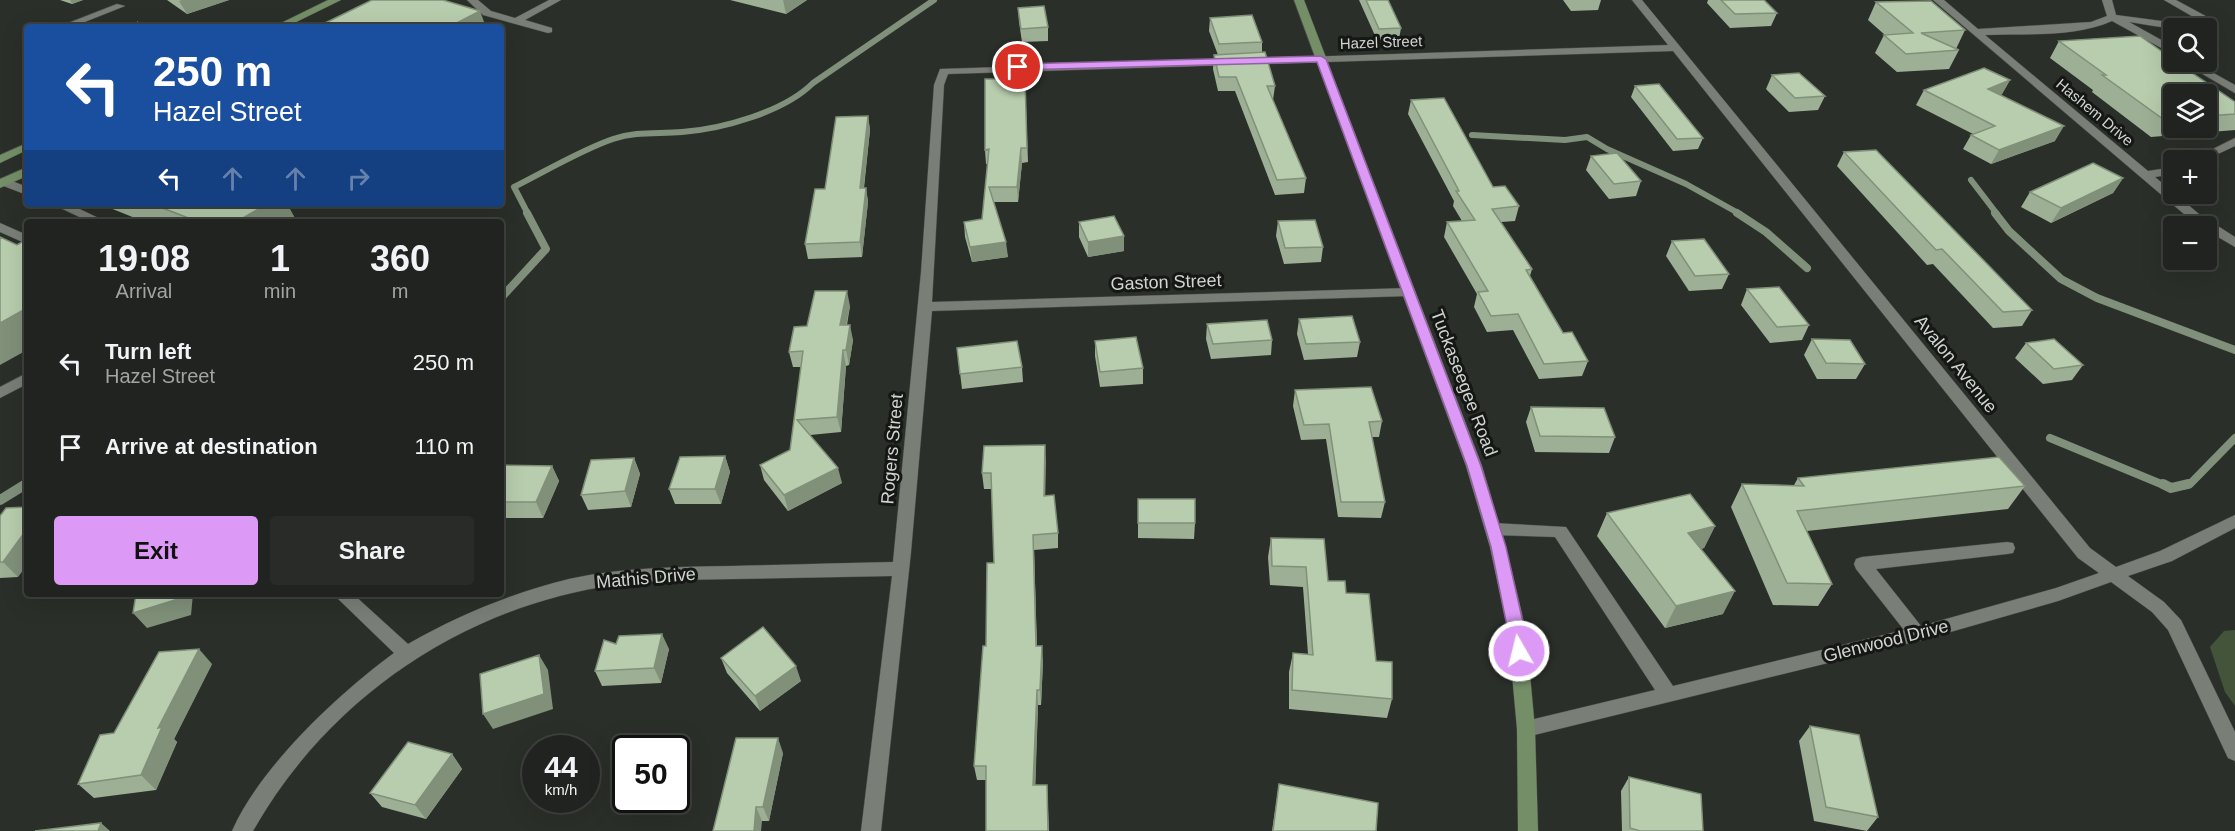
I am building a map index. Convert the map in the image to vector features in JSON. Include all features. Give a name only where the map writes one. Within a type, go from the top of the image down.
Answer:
[{"type":"main road","points":[[284,24],[336,0]]},
{"type":"main road","name":"Tuckaseegee Road","points":[[1299,0],[1474,466],[1493,529],[1517,631],[1526,729],[1528,831]]},
{"type":"main road","points":[[0,159],[24,147]]},
{"type":"main road","points":[[2,183],[24,172]]},
{"type":"street","points":[[472,0],[487,13],[548,30]]},
{"type":"street","points":[[531,0],[551,2]]},
{"type":"street","name":"Avalon Avenue","points":[[1637,0],[2085,553],[2113,576],[2158,607],[2175,625],[2235,752]]},
{"type":"street","name":"Hashem Drive","points":[[1938,0],[2195,217],[2235,243]]},
{"type":"street","points":[[2107,0],[2112,17],[2163,46]]},
{"type":"street","points":[[1976,32],[2078,28],[2094,25],[2112,17],[2192,28],[2209,24],[2192,11],[2169,0]]},
{"type":"street","points":[[516,21],[551,2]]},
{"type":"street","points":[[71,24],[120,6]]},
{"type":"street","name":"Hazel Street","points":[[944,71],[1675,48]]},
{"type":"street","name":"Rogers Street","points":[[871,831],[900,569],[925,308],[934,196],[939,85],[944,71]]},
{"type":"street","points":[[2204,72],[2235,90]]},
{"type":"street","points":[[2217,150],[2235,141]]},
{"type":"street","points":[[2146,176],[2163,172]]},
{"type":"street","points":[[2,183],[24,190]]},
{"type":"street","points":[[65,207],[94,219]]},
{"type":"street","points":[[0,227],[24,239]]},
{"type":"street","name":"Gaston Street","points":[[925,308],[1409,292]]},
{"type":"street","points":[[0,393],[24,380]]},
{"type":"street","name":"Glenwood Drive","points":[[1526,729],[1917,634],[2058,594],[2166,556],[2235,521]]},
{"type":"street","points":[[1493,529],[1560,531],[1668,694]]},
{"type":"street","points":[[1917,634],[1862,564],[2007,548]]},
{"type":"street","name":"Mathis Drive","points":[[242,831],[274,780],[335,710],[379,672],[450,627],[527,597],[613,578],[900,569]]},
{"type":"street","points":[[345,597],[406,653]]},
{"type":"path","points":[[132,24],[139,22]]},
{"type":"green space","points":[[2235,630],[2235,706],[2225,692],[2210,647],[2224,631]]},
{"type":"building","points":[[372,0],[443,0],[480,11],[455,24],[323,24]]},
{"type":"building","points":[[1366,0],[1388,0],[1401,28],[1379,29]]},
{"type":"building","points":[[1721,0],[1764,0],[1777,13],[1735,14]]},
{"type":"building","points":[[1931,1],[1965,30],[1921,33],[1959,50],[1906,54],[1884,35],[1913,33],[1876,2]]},
{"type":"building","points":[[1044,6],[1048,27],[1021,29],[1018,8]]},
{"type":"building","points":[[1252,15],[1262,42],[1219,44],[1210,18]]},
{"type":"building","points":[[2140,36],[2163,52],[2163,72],[2191,72],[2208,84],[2163,84],[2163,119],[2059,41]]},
{"type":"building","points":[[1265,52],[1275,86],[1267,86],[1306,178],[1277,180],[1236,77],[1219,77],[1214,55]]},
{"type":"building","points":[[1984,68],[2010,80],[1988,89],[2064,126],[1999,150],[1971,135],[1995,126],[1924,90]]},
{"type":"building","points":[[1799,73],[1825,96],[1795,98],[1772,75]]},
{"type":"building","points":[[985,79],[1025,79],[1027,148],[1021,148],[1017,187],[989,187],[1006,242],[970,247],[964,222],[982,219],[989,149],[985,150]]},
{"type":"building","points":[[1659,84],[1703,138],[1677,139],[1635,86]]},
{"type":"building","points":[[2217,90],[2235,102],[2235,114],[2217,115]]},
{"type":"building","points":[[1444,98],[1493,187],[1505,186],[1519,206],[1492,209],[1532,269],[1526,270],[1563,333],[1572,332],[1588,361],[1544,364],[1518,314],[1491,316],[1478,292],[1488,291],[1447,222],[1475,220],[1456,191],[1459,191],[1411,100]]},
{"type":"building","points":[[868,116],[860,188],[866,188],[860,242],[805,244],[815,189],[825,189],[836,117]]},
{"type":"building","points":[[1876,150],[2032,310],[2003,312],[1942,249],[1936,250],[1844,152]]},
{"type":"building","points":[[1617,153],[1641,181],[1614,184],[1591,156]]},
{"type":"building","points":[[2093,163],[2123,178],[2061,208],[2030,192]]},
{"type":"building","points":[[160,207],[262,207],[241,219],[191,219]]},
{"type":"building","points":[[1114,216],[1124,236],[1088,242],[1079,222]]},
{"type":"building","points":[[1315,220],[1323,247],[1285,248],[1278,221]]},
{"type":"building","points":[[0,237],[17,245],[24,241],[24,310],[0,323]]},
{"type":"building","points":[[1704,239],[1729,274],[1695,276],[1672,241]]},
{"type":"building","points":[[1779,287],[1809,325],[1777,327],[1747,289]]},
{"type":"building","points":[[815,291],[847,291],[840,325],[850,325],[846,350],[843,350],[837,417],[797,420],[838,468],[784,495],[760,465],[790,450],[803,351],[789,352],[794,327],[807,326]]},
{"type":"building","points":[[1352,316],[1360,342],[1306,344],[1299,319]]},
{"type":"building","points":[[1267,320],[1272,340],[1213,344],[1207,324]]},
{"type":"building","points":[[1136,337],[1143,368],[1100,372],[1095,341]]},
{"type":"building","points":[[1812,339],[1850,340],[1865,364],[1826,363]]},
{"type":"building","points":[[2054,339],[2083,365],[2054,369],[2026,343]]},
{"type":"building","points":[[1017,341],[1022,367],[960,374],[957,348]]},
{"type":"building","points":[[1371,387],[1382,421],[1369,422],[1385,502],[1341,502],[1329,424],[1304,425],[1295,390]]},
{"type":"building","points":[[1531,407],[1604,408],[1615,437],[1540,436]]},
{"type":"building","points":[[1045,445],[1044,496],[1054,495],[1058,533],[1033,535],[1036,646],[1042,646],[1040,690],[1037,690],[1033,785],[1047,785],[1048,831],[986,831],[986,766],[974,766],[983,646],[986,646],[987,563],[994,563],[991,473],[982,473],[984,446]]},
{"type":"building","points":[[725,456],[715,489],[669,489],[680,457]]},
{"type":"building","points":[[1999,457],[2025,486],[1797,511],[1832,584],[1787,583],[1742,484],[1804,486],[1798,478]]},
{"type":"building","points":[[634,458],[625,491],[581,495],[591,460]]},
{"type":"building","points":[[504,465],[552,466],[536,502],[504,502]]},
{"type":"building","points":[[1690,494],[1715,526],[1688,533],[1735,591],[1676,606],[1607,513]]},
{"type":"building","points":[[1138,499],[1195,499],[1195,523],[1138,523]]},
{"type":"building","points":[[24,507],[24,533],[3,562],[0,562],[0,516],[6,508]]},
{"type":"building","points":[[1271,538],[1324,539],[1328,581],[1345,581],[1346,593],[1369,594],[1376,661],[1392,662],[1392,699],[1292,690],[1293,653],[1313,655],[1306,567],[1272,566]]},
{"type":"building","points":[[136,597],[178,597],[178,599],[133,613]]},
{"type":"building","points":[[763,627],[796,666],[755,696],[721,658]]},
{"type":"building","points":[[662,634],[654,668],[595,671],[604,640],[616,644],[619,636]]},
{"type":"building","points":[[199,649],[158,728],[162,727],[141,775],[78,784],[100,735],[114,733],[159,652]]},
{"type":"building","points":[[539,655],[544,694],[483,714],[480,674]]},
{"type":"building","points":[[1810,726],[1859,735],[1878,817],[1826,807]]},
{"type":"building","points":[[736,738],[778,738],[763,807],[756,807],[754,831],[713,831]]},
{"type":"building","points":[[408,742],[452,754],[415,805],[370,793]]},
{"type":"building","points":[[1629,777],[1701,794],[1703,831],[1640,831],[1630,828]]},
{"type":"building","points":[[1279,784],[1378,803],[1376,831],[1273,831]]},
{"type":"building","points":[[101,823],[98,831],[35,831]]},
{"type":"waterway","points":[[528,214],[514,187],[601,143],[622,136],[715,127],[769,110],[801,93],[934,0]]},
{"type":"waterway","points":[[1472,135],[1565,140],[1587,137],[1607,149],[1686,184],[1740,214]]},
{"type":"waterway","points":[[1971,180],[1997,214]]},
{"type":"waterway","points":[[504,295],[546,249],[527,213]]},
{"type":"waterway","points":[[1737,213],[1766,232],[1807,268]]},
{"type":"waterway","points":[[1995,213],[2009,231],[2061,279],[2097,298],[2235,350]]},
{"type":"waterway","points":[[2050,438],[2166,486]]},
{"type":"waterway","points":[[2181,486],[2190,484],[2235,438]]},
{"type":"waterway","points":[[2163,484],[2171,488],[2188,484]]},
{"type":"waterway","points":[[0,500],[24,485]]},
{"type":"route","points":[[1018,67],[1321,59],[1474,466],[1498,547],[1517,631],[1519,651]]}]
